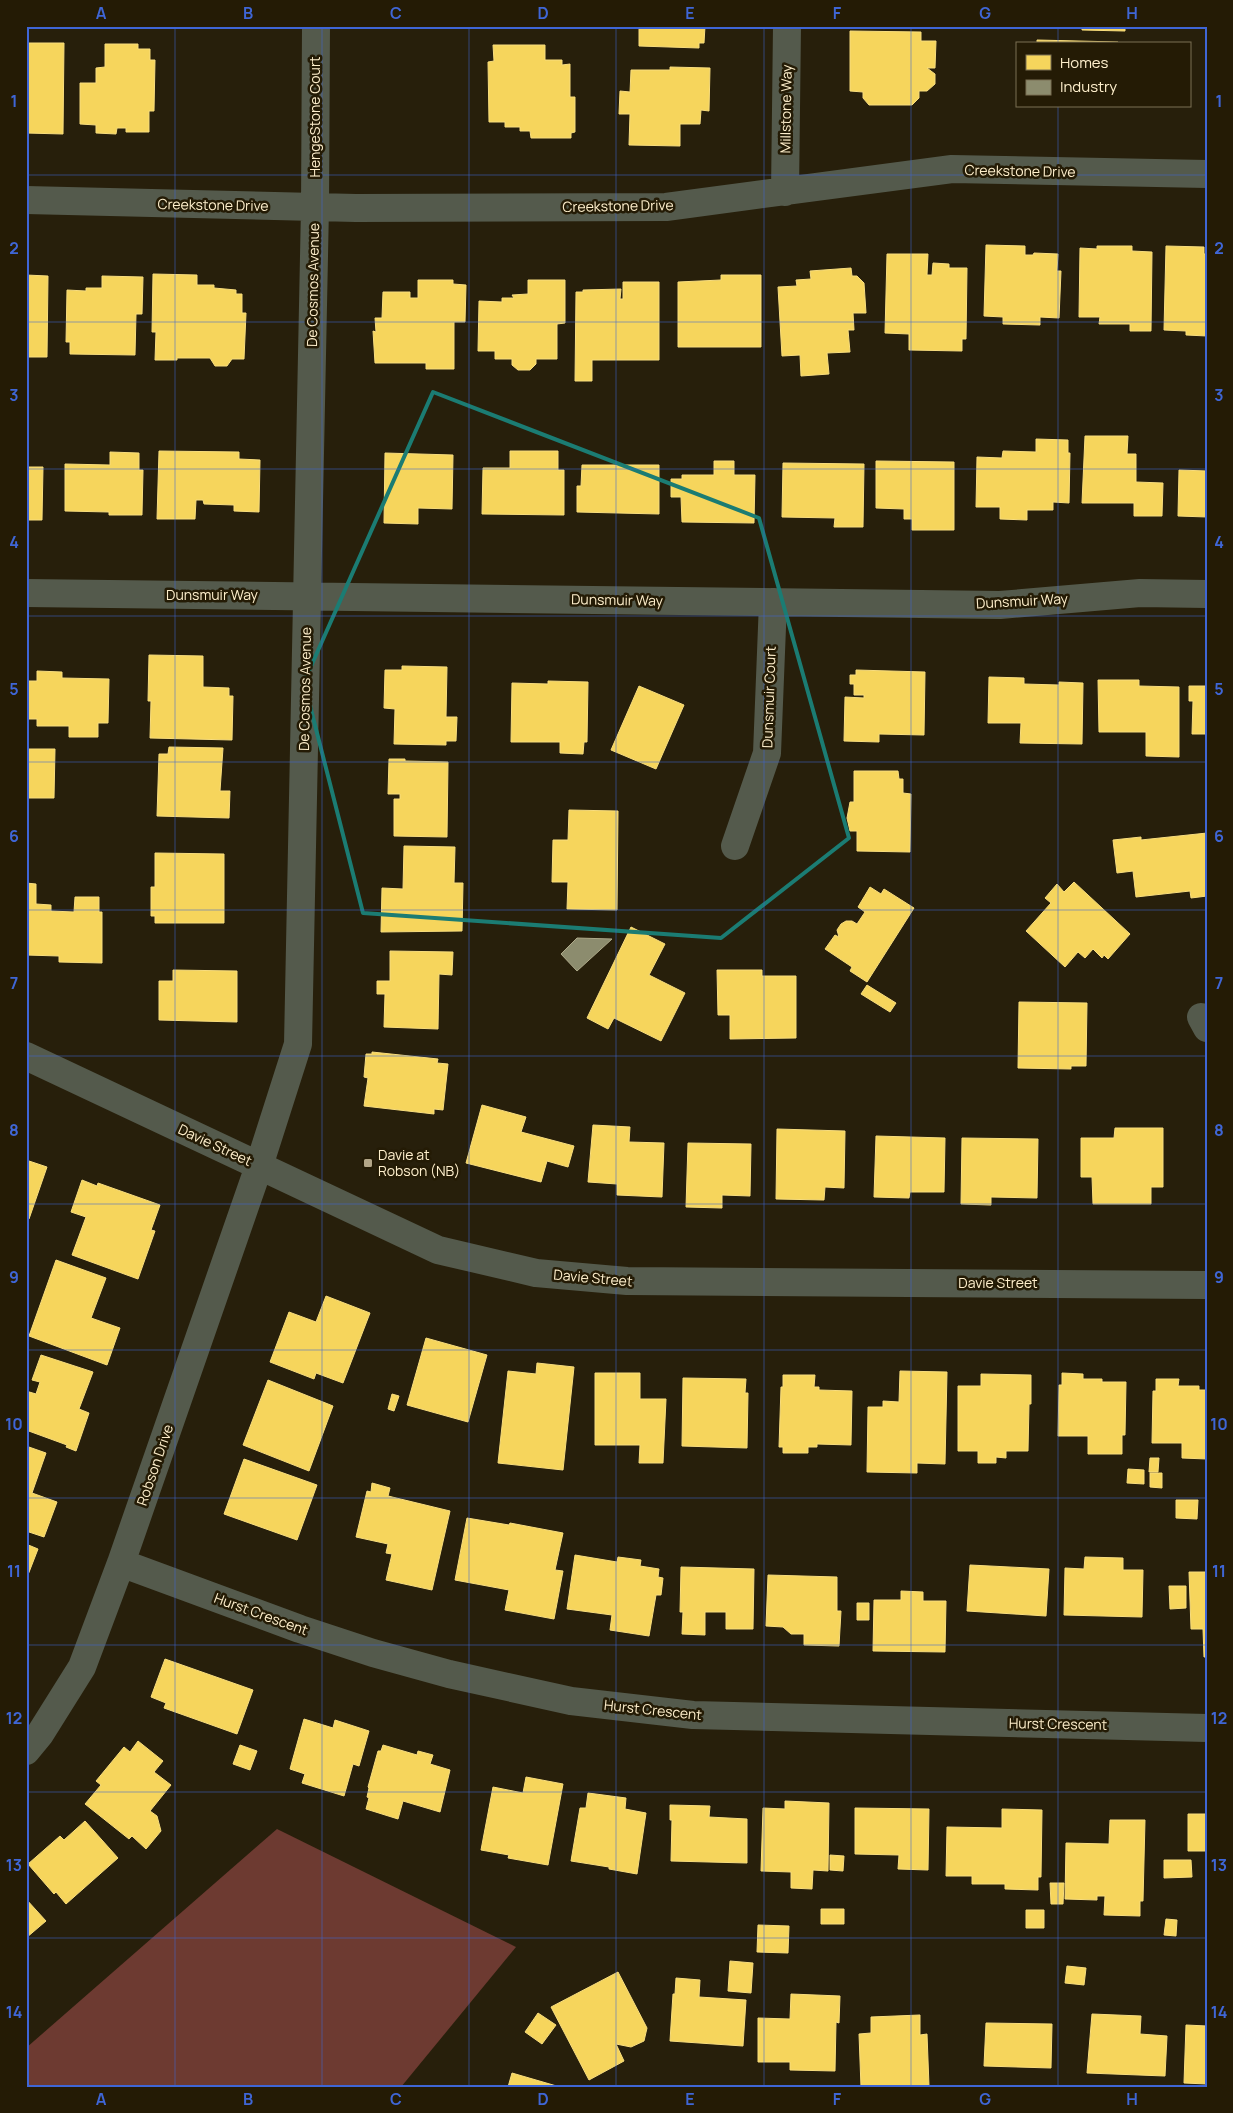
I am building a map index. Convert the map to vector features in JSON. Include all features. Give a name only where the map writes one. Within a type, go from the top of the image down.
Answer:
[{"type":"street","name":"HengeStone Court","points":[[315,207],[316,26]]},
{"type":"street","name":"Millstone Way","points":[[785,192],[787,26]]},
{"type":"street","name":"Creekstone Drive","points":[[26,200],[315,207],[666,207],[952,169],[1207,174]]},
{"type":"street","name":"De Cosmos Avenue","points":[[259,1166],[298,1044],[315,207]]},
{"type":"street","name":"Dunsmuir Way","points":[[26,593],[1000,605],[1140,592],[1207,594]]},
{"type":"street","name":"Dunsmuir Court","points":[[735,846],[767,754],[773,602]]},
{"type":"street","name":"Davie Street","points":[[26,1056],[438,1250],[536,1273],[627,1281],[1207,1285]]},
{"type":"street","name":"Robson Drive","points":[[26,1751],[40,1734],[82,1667],[121,1562],[259,1166]]},
{"type":"street","name":"Hurst Crescent","points":[[121,1562],[291,1626],[373,1653],[449,1674],[571,1701],[693,1715],[1207,1728]]},
{"type":"highlighted area","points":[[433,392],[759,518],[849,838],[721,938],[363,913],[304,682]]},
{"type":"shaded area","points":[[277,1829],[516,1947],[401,2087],[26,2087],[26,2048]]},
{"type":"building: Homes","points":[[639,26],[705,26],[704,43],[699,43],[699,48],[639,46]]},
{"type":"building: Homes","points":[[1082,26],[1125,26],[1125,31],[1082,30]]},
{"type":"building: Homes","points":[[850,31],[921,32],[921,41],[936,41],[935,68],[927,68],[935,74],[935,84],[927,91],[919,91],[919,98],[912,105],[869,105],[863,98],[863,92],[850,91]]},
{"type":"building: Homes","points":[[1037,40],[1118,42],[1037,42]]},
{"type":"building: Homes","points":[[26,43],[64,43],[63,134],[26,133]]},
{"type":"building: Homes","points":[[105,44],[138,44],[138,49],[150,49],[150,60],[155,60],[154,111],[149,111],[149,132],[126,132],[126,128],[117,128],[116,134],[96,133],[96,125],[80,124],[80,83],[96,83],[96,68],[105,67]]},
{"type":"building: Homes","points":[[493,45],[545,45],[545,60],[562,60],[562,65],[570,64],[570,97],[575,97],[575,132],[571,133],[571,138],[531,138],[530,131],[520,131],[520,127],[505,127],[505,122],[489,122],[488,62],[494,61]]},
{"type":"building: Homes","points":[[670,67],[710,68],[709,111],[701,110],[700,124],[680,124],[680,146],[629,145],[630,114],[619,114],[620,91],[630,92],[631,70],[670,70]]},
{"type":"building: Homes","points":[[986,245],[1025,246],[1025,255],[1033,255],[1034,253],[1058,254],[1057,271],[1061,271],[1059,318],[1040,317],[1040,325],[1003,324],[1003,317],[984,316]]},
{"type":"building: Homes","points":[[1097,246],[1132,246],[1132,251],[1152,252],[1151,331],[1130,331],[1130,324],[1099,324],[1100,317],[1079,317],[1080,248],[1097,249]]},
{"type":"building: Homes","points":[[1166,246],[1204,247],[1204,254],[1207,254],[1207,336],[1186,335],[1186,331],[1164,330]]},
{"type":"building: Homes","points":[[887,254],[928,254],[927,275],[932,275],[933,263],[949,264],[949,268],[967,268],[966,339],[962,339],[962,351],[909,350],[909,334],[885,333]]},
{"type":"building: Homes","points":[[851,268],[852,276],[857,276],[864,283],[866,313],[853,313],[854,330],[848,330],[850,352],[827,353],[829,374],[801,376],[800,355],[782,356],[778,287],[797,286],[796,280],[811,279],[810,271]]},
{"type":"building: Homes","points":[[153,274],[197,275],[197,285],[214,285],[214,288],[236,290],[236,294],[242,294],[242,313],[246,313],[244,359],[232,359],[227,366],[215,366],[210,358],[155,360],[156,332],[152,332]]},
{"type":"building: Homes","points":[[26,275],[48,276],[47,357],[26,357]]},
{"type":"building: Homes","points":[[721,275],[761,275],[761,347],[678,347],[678,282],[721,280]]},
{"type":"building: Homes","points":[[102,276],[143,277],[142,314],[136,314],[135,355],[70,354],[70,342],[66,342],[67,290],[86,291],[86,288],[102,288]]},
{"type":"building: Homes","points":[[418,280],[453,280],[453,284],[466,285],[465,322],[454,322],[454,369],[426,369],[426,363],[375,363],[373,331],[376,332],[375,318],[382,318],[383,292],[410,292],[410,298],[418,298]]},
{"type":"building: Homes","points":[[528,280],[565,280],[565,323],[557,324],[557,359],[536,359],[536,364],[530,370],[518,370],[512,365],[512,359],[495,359],[495,351],[478,351],[479,301],[502,302],[502,298],[514,298],[512,295],[528,294]]},
{"type":"building: Homes","points":[[623,282],[659,282],[659,360],[592,360],[592,381],[575,381],[576,292],[583,292],[583,290],[621,289],[620,299],[623,299]]},
{"type":"building: Homes","points":[[1085,436],[1128,436],[1127,454],[1136,454],[1136,482],[1163,483],[1162,516],[1134,516],[1134,503],[1082,503]]},
{"type":"building: Homes","points":[[1036,439],[1068,440],[1068,453],[1070,453],[1069,503],[1053,502],[1053,510],[1027,510],[1027,520],[1000,519],[1000,507],[976,507],[977,457],[1002,458],[1003,451],[1036,452]]},
{"type":"building: Homes","points":[[159,451],[239,452],[239,459],[260,460],[259,512],[234,511],[234,505],[204,504],[203,500],[196,500],[195,519],[157,519]]},
{"type":"building: Homes","points":[[510,451],[558,451],[558,470],[564,470],[564,515],[482,514],[483,468],[510,468]]},
{"type":"building: Homes","points":[[110,452],[139,453],[139,470],[143,470],[142,515],[109,515],[109,512],[65,511],[65,464],[110,465]]},
{"type":"building: Homes","points":[[385,453],[453,455],[452,509],[418,508],[418,524],[384,523]]},
{"type":"building: Homes","points":[[714,461],[734,461],[734,475],[755,475],[754,523],[682,522],[681,497],[671,497],[671,479],[682,479],[682,475],[714,475]]},
{"type":"building: Homes","points":[[876,461],[954,462],[954,530],[912,530],[912,519],[904,519],[904,509],[876,508]]},
{"type":"building: Homes","points":[[783,463],[864,464],[863,527],[834,527],[835,518],[782,517]]},
{"type":"building: Homes","points":[[582,465],[659,465],[659,514],[577,512],[577,486],[581,486]]},
{"type":"building: Homes","points":[[26,467],[43,467],[42,520],[26,520]]},
{"type":"building: Homes","points":[[1179,470],[1207,471],[1207,517],[1178,516]]},
{"type":"building: Homes","points":[[149,655],[203,656],[203,687],[229,688],[229,696],[233,696],[232,740],[150,738],[151,701],[148,701]]},
{"type":"building: Homes","points":[[402,666],[447,667],[446,717],[457,717],[456,741],[446,741],[446,745],[394,744],[395,709],[384,708],[385,670],[402,670]]},
{"type":"building: Homes","points":[[856,670],[925,672],[924,735],[879,734],[879,742],[844,741],[845,697],[864,698],[864,695],[854,695],[854,684],[850,684],[850,675],[856,675]]},
{"type":"building: Homes","points":[[37,671],[62,672],[62,678],[109,679],[108,723],[98,723],[98,737],[69,737],[69,726],[37,726],[37,719],[26,719],[26,681],[37,681]]},
{"type":"building: Homes","points":[[989,677],[1024,678],[1024,684],[1059,685],[1059,682],[1083,683],[1082,744],[1020,743],[1021,723],[988,723]]},
{"type":"building: Homes","points":[[1098,680],[1139,680],[1139,686],[1179,687],[1179,757],[1146,756],[1146,732],[1099,732]]},
{"type":"building: Homes","points":[[548,681],[588,682],[587,742],[584,742],[583,754],[560,753],[560,742],[511,742],[512,683],[548,684]]},
{"type":"building: Homes","points":[[639,686],[684,705],[656,769],[611,750]]},
{"type":"building: Homes","points":[[1189,686],[1207,686],[1207,734],[1192,734],[1193,701],[1189,701]]},
{"type":"building: Homes","points":[[169,747],[223,748],[220,791],[230,791],[229,818],[157,816],[159,754],[168,754]]},
{"type":"building: Homes","points":[[26,749],[55,749],[54,798],[26,798]]},
{"type":"building: Homes","points":[[389,759],[448,762],[447,837],[394,836],[394,799],[400,799],[400,794],[388,794]]},
{"type":"building: Homes","points":[[854,771],[898,771],[899,779],[903,779],[903,793],[911,794],[910,852],[857,851],[857,831],[850,831],[847,818],[850,802],[854,802]]},
{"type":"building: Homes","points":[[569,810],[618,811],[617,910],[567,909],[568,882],[552,882],[553,840],[568,840]]},
{"type":"building: Homes","points":[[1207,833],[1207,896],[1191,898],[1190,891],[1136,897],[1133,871],[1117,873],[1113,840],[1141,837],[1141,840]]},
{"type":"building: Homes","points":[[404,846],[455,847],[454,883],[463,883],[462,931],[381,932],[382,888],[403,889]]},
{"type":"building: Homes","points":[[155,853],[224,854],[224,923],[155,923],[155,916],[151,916],[151,887],[155,887]]},
{"type":"building: Homes","points":[[1074,882],[1130,934],[1108,959],[1104,955],[1102,958],[1093,949],[1085,958],[1078,952],[1065,967],[1026,931],[1051,903],[1045,898],[1057,884],[1064,892]]},
{"type":"building: Homes","points":[[26,883],[36,884],[36,904],[51,905],[51,911],[74,912],[75,897],[99,897],[99,912],[102,912],[102,963],[59,962],[59,956],[26,955]]},
{"type":"building: Homes","points":[[870,887],[881,894],[884,889],[914,908],[867,982],[850,971],[852,967],[825,949],[835,935],[839,937],[837,930],[841,924],[846,921],[852,921],[857,924],[865,912],[858,907]]},
{"type":"building: Homes","points":[[631,927],[665,944],[649,975],[685,993],[661,1041],[614,1018],[608,1029],[587,1018]]},
{"type":"building: Homes","points":[[390,951],[453,952],[452,975],[439,974],[438,1029],[384,1027],[385,994],[377,994],[377,981],[390,981]]},
{"type":"building: Homes","points":[[173,970],[237,971],[237,1022],[159,1020],[159,981],[173,981]]},
{"type":"building: Homes","points":[[717,970],[762,970],[762,976],[796,976],[796,1038],[730,1039],[730,1015],[718,1015]]},
{"type":"building: Homes","points":[[867,985],[896,1003],[890,1012],[861,994]]},
{"type":"building: Homes","points":[[1019,1002],[1087,1003],[1086,1066],[1071,1066],[1071,1069],[1018,1068]]},
{"type":"building: Homes","points":[[372,1052],[438,1059],[437,1063],[448,1064],[443,1110],[434,1109],[434,1114],[364,1106],[368,1078],[364,1077],[366,1054],[372,1054]]},
{"type":"building: Homes","points":[[482,1105],[526,1117],[521,1132],[574,1146],[568,1167],[547,1161],[541,1182],[466,1163]]},
{"type":"building: Homes","points":[[593,1125],[630,1127],[629,1142],[664,1143],[662,1197],[617,1195],[617,1184],[588,1182]]},
{"type":"building: Homes","points":[[1115,1128],[1163,1128],[1163,1187],[1151,1187],[1151,1204],[1093,1204],[1092,1177],[1081,1177],[1081,1138],[1114,1138]]},
{"type":"building: Homes","points":[[777,1129],[845,1131],[844,1188],[825,1187],[824,1200],[776,1199]]},
{"type":"building: Homes","points":[[876,1136],[945,1138],[944,1192],[910,1192],[909,1198],[874,1197]]},
{"type":"building: Homes","points":[[962,1138],[1038,1139],[1037,1198],[991,1197],[991,1205],[961,1204]]},
{"type":"building: Homes","points":[[688,1143],[751,1144],[750,1196],[722,1195],[722,1208],[686,1207]]},
{"type":"building: Homes","points":[[26,1160],[47,1167],[29,1219],[26,1219]]},
{"type":"building: Homes","points":[[82,1180],[97,1186],[98,1183],[160,1205],[151,1230],[155,1231],[138,1279],[72,1255],[86,1217],[71,1212]]},
{"type":"building: Homes","points":[[56,1260],[106,1278],[91,1318],[120,1328],[107,1365],[29,1336]]},
{"type":"building: Homes","points":[[326,1296],[370,1313],[343,1383],[316,1373],[314,1379],[270,1362],[289,1312],[316,1322]]},
{"type":"building: Homes","points":[[426,1338],[487,1355],[468,1422],[407,1405]]},
{"type":"building: Homes","points":[[41,1355],[93,1372],[79,1409],[89,1413],[76,1451],[66,1447],[67,1445],[26,1430],[26,1391],[36,1394],[40,1382],[32,1380]]},
{"type":"building: Homes","points":[[537,1363],[574,1367],[563,1470],[498,1463],[508,1371],[536,1374]]},
{"type":"building: Homes","points":[[900,1371],[947,1372],[945,1464],[917,1463],[917,1473],[867,1472],[868,1407],[883,1407],[883,1401],[899,1402]]},
{"type":"building: Homes","points":[[595,1373],[640,1373],[640,1399],[666,1399],[663,1463],[639,1463],[640,1445],[595,1445]]},
{"type":"building: Homes","points":[[1062,1373],[1083,1374],[1083,1379],[1102,1379],[1102,1382],[1126,1382],[1125,1435],[1122,1435],[1122,1454],[1088,1454],[1088,1436],[1058,1436],[1059,1385],[1062,1385]]},
{"type":"building: Homes","points":[[981,1374],[1031,1375],[1028,1451],[1006,1451],[1006,1458],[996,1457],[996,1463],[978,1463],[978,1451],[958,1451],[958,1386],[981,1386]]},
{"type":"building: Homes","points":[[783,1375],[815,1375],[814,1387],[819,1387],[819,1390],[852,1391],[851,1445],[817,1444],[817,1447],[808,1447],[808,1453],[783,1453],[783,1447],[779,1447]]},
{"type":"building: Homes","points":[[683,1378],[746,1379],[745,1393],[748,1393],[747,1448],[682,1446]]},
{"type":"building: Homes","points":[[1156,1379],[1179,1379],[1178,1386],[1199,1386],[1199,1390],[1207,1390],[1207,1459],[1182,1458],[1182,1443],[1152,1443],[1153,1391],[1156,1391]]},
{"type":"building: Homes","points":[[268,1380],[333,1406],[309,1471],[243,1445]]},
{"type":"building: Homes","points":[[392,1394],[399,1396],[394,1411],[388,1409]]},
{"type":"building: Homes","points":[[26,1446],[46,1453],[32,1493],[57,1502],[44,1537],[26,1531]]},
{"type":"building: Homes","points":[[1150,1458],[1159,1458],[1158,1472],[1149,1472]]},
{"type":"building: Homes","points":[[244,1459],[317,1485],[297,1540],[224,1514]]},
{"type":"building: Homes","points":[[1128,1469],[1144,1470],[1144,1484],[1127,1483]]},
{"type":"building: Homes","points":[[1150,1473],[1162,1473],[1162,1488],[1150,1487]]},
{"type":"building: Homes","points":[[372,1483],[390,1488],[388,1496],[450,1511],[432,1590],[386,1580],[392,1554],[386,1553],[388,1544],[356,1537],[367,1491],[371,1492]]},
{"type":"building: Homes","points":[[1176,1500],[1198,1500],[1197,1519],[1176,1518]]},
{"type":"building: Homes","points":[[467,1518],[509,1525],[510,1523],[563,1533],[555,1570],[563,1571],[554,1619],[505,1610],[509,1590],[455,1580]]},
{"type":"building: Homes","points":[[26,1544],[38,1549],[26,1580]]},
{"type":"building: Homes","points":[[575,1555],[617,1562],[618,1557],[641,1560],[640,1566],[659,1569],[658,1577],[663,1578],[661,1595],[656,1595],[649,1636],[610,1630],[612,1615],[567,1609]]},
{"type":"building: Homes","points":[[1085,1557],[1123,1558],[1123,1570],[1143,1570],[1142,1617],[1064,1615],[1065,1568],[1084,1569]]},
{"type":"building: Homes","points":[[970,1565],[1049,1569],[1046,1616],[967,1611]]},
{"type":"building: Homes","points":[[681,1567],[754,1569],[753,1629],[726,1629],[726,1612],[705,1612],[705,1635],[682,1634],[683,1612],[680,1612]]},
{"type":"building: Homes","points":[[1189,1572],[1207,1572],[1207,1657],[1204,1657],[1203,1629],[1191,1629]]},
{"type":"building: Homes","points":[[768,1575],[837,1577],[837,1611],[841,1611],[839,1646],[804,1645],[804,1634],[791,1634],[783,1627],[766,1626]]},
{"type":"building: Homes","points":[[1169,1586],[1186,1586],[1186,1608],[1170,1609]]},
{"type":"building: Homes","points":[[901,1591],[923,1592],[923,1601],[946,1601],[945,1652],[873,1651],[874,1600],[901,1600]]},
{"type":"building: Homes","points":[[857,1603],[869,1603],[869,1620],[857,1620]]},
{"type":"building: Homes","points":[[165,1659],[253,1690],[237,1734],[164,1708],[166,1703],[151,1697]]},
{"type":"building: Homes","points":[[304,1719],[333,1728],[335,1720],[369,1731],[359,1766],[353,1764],[344,1796],[302,1783],[305,1774],[290,1769]]},
{"type":"building: Homes","points":[[138,1741],[163,1761],[154,1772],[171,1785],[150,1811],[157,1816],[161,1831],[146,1849],[132,1836],[129,1839],[85,1804],[101,1785],[96,1781],[124,1747],[130,1752]]},
{"type":"building: Homes","points":[[240,1745],[257,1751],[250,1770],[233,1764]]},
{"type":"building: Homes","points":[[383,1745],[417,1755],[418,1751],[433,1755],[430,1764],[450,1770],[440,1812],[403,1801],[398,1819],[366,1809],[369,1798],[367,1797],[368,1787],[378,1751],[381,1751]]},
{"type":"building: Homes","points":[[526,1777],[563,1784],[548,1865],[508,1858],[509,1855],[481,1850],[493,1787],[523,1793]]},
{"type":"building: Homes","points":[[588,1793],[626,1798],[625,1809],[646,1813],[637,1874],[571,1861],[580,1808],[586,1808]]},
{"type":"building: Homes","points":[[785,1801],[829,1803],[828,1871],[813,1870],[812,1889],[791,1888],[791,1872],[761,1871],[763,1808],[785,1809]]},
{"type":"building: Homes","points":[[670,1805],[710,1806],[709,1817],[747,1819],[747,1863],[671,1861],[672,1820],[670,1820]]},
{"type":"building: Homes","points":[[855,1808],[929,1809],[928,1870],[898,1869],[899,1855],[855,1854]]},
{"type":"building: Homes","points":[[1002,1809],[1042,1810],[1041,1877],[1038,1877],[1038,1890],[1005,1889],[1005,1884],[972,1884],[972,1876],[946,1876],[947,1827],[1002,1828]]},
{"type":"building: Homes","points":[[1188,1814],[1207,1814],[1207,1873],[1206,1851],[1188,1851]]},
{"type":"building: Homes","points":[[1110,1820],[1145,1820],[1143,1901],[1140,1901],[1140,1916],[1104,1915],[1105,1896],[1097,1896],[1097,1900],[1065,1899],[1066,1843],[1109,1844]]},
{"type":"building: Homes","points":[[85,1821],[118,1858],[66,1904],[56,1892],[54,1894],[28,1864],[60,1836],[64,1840]]},
{"type":"building: Homes","points":[[830,1855],[844,1856],[843,1871],[830,1870]]},
{"type":"building: Homes","points":[[1164,1860],[1191,1860],[1192,1877],[1164,1878]]},
{"type":"building: Homes","points":[[1050,1883],[1064,1883],[1063,1904],[1051,1904]]},
{"type":"building: Homes","points":[[26,1899],[46,1921],[26,1938]]},
{"type":"building: Homes","points":[[821,1909],[844,1909],[844,1924],[821,1924]]},
{"type":"building: Homes","points":[[1026,1910],[1044,1910],[1044,1928],[1026,1928]]},
{"type":"building: Homes","points":[[1166,1919],[1177,1920],[1176,1936],[1164,1935]]},
{"type":"building: Homes","points":[[758,1925],[789,1926],[788,1953],[757,1952]]},
{"type":"building: Homes","points":[[730,1961],[753,1963],[751,1993],[728,1991]]},
{"type":"building: Homes","points":[[1067,1966],[1086,1968],[1084,1985],[1065,1983]]},
{"type":"building: Homes","points":[[618,1972],[647,2028],[644,2041],[631,2047],[616,2044],[624,2061],[589,2080],[551,2007]]},
{"type":"building: Homes","points":[[676,1978],[700,1980],[699,1997],[746,2000],[743,2046],[670,2041]]},
{"type":"building: Homes","points":[[791,1994],[840,1996],[839,2023],[836,2022],[835,2071],[790,2070],[790,2062],[758,2062],[758,2018],[790,2019]]},
{"type":"building: Homes","points":[[538,2013],[556,2025],[542,2044],[525,2032]]},
{"type":"building: Homes","points":[[1092,2014],[1141,2016],[1140,2034],[1167,2036],[1165,2076],[1087,2073]]},
{"type":"building: Homes","points":[[920,2015],[920,2035],[927,2034],[929,2086],[861,2087],[859,2034],[871,2033],[871,2017]]},
{"type":"building: Homes","points":[[986,2023],[1052,2024],[1051,2068],[984,2066]]},
{"type":"building: Homes","points":[[1186,2025],[1207,2026],[1207,2084],[1184,2083]]},
{"type":"building: Homes","points":[[512,2073],[560,2087],[508,2087]]},
{"type":"building: Industry","points":[[577,938],[612,939],[577,971],[561,954]]},
{"type":"place","name":"Davie at Robson (NB)","points":[[368,1163]]}]
